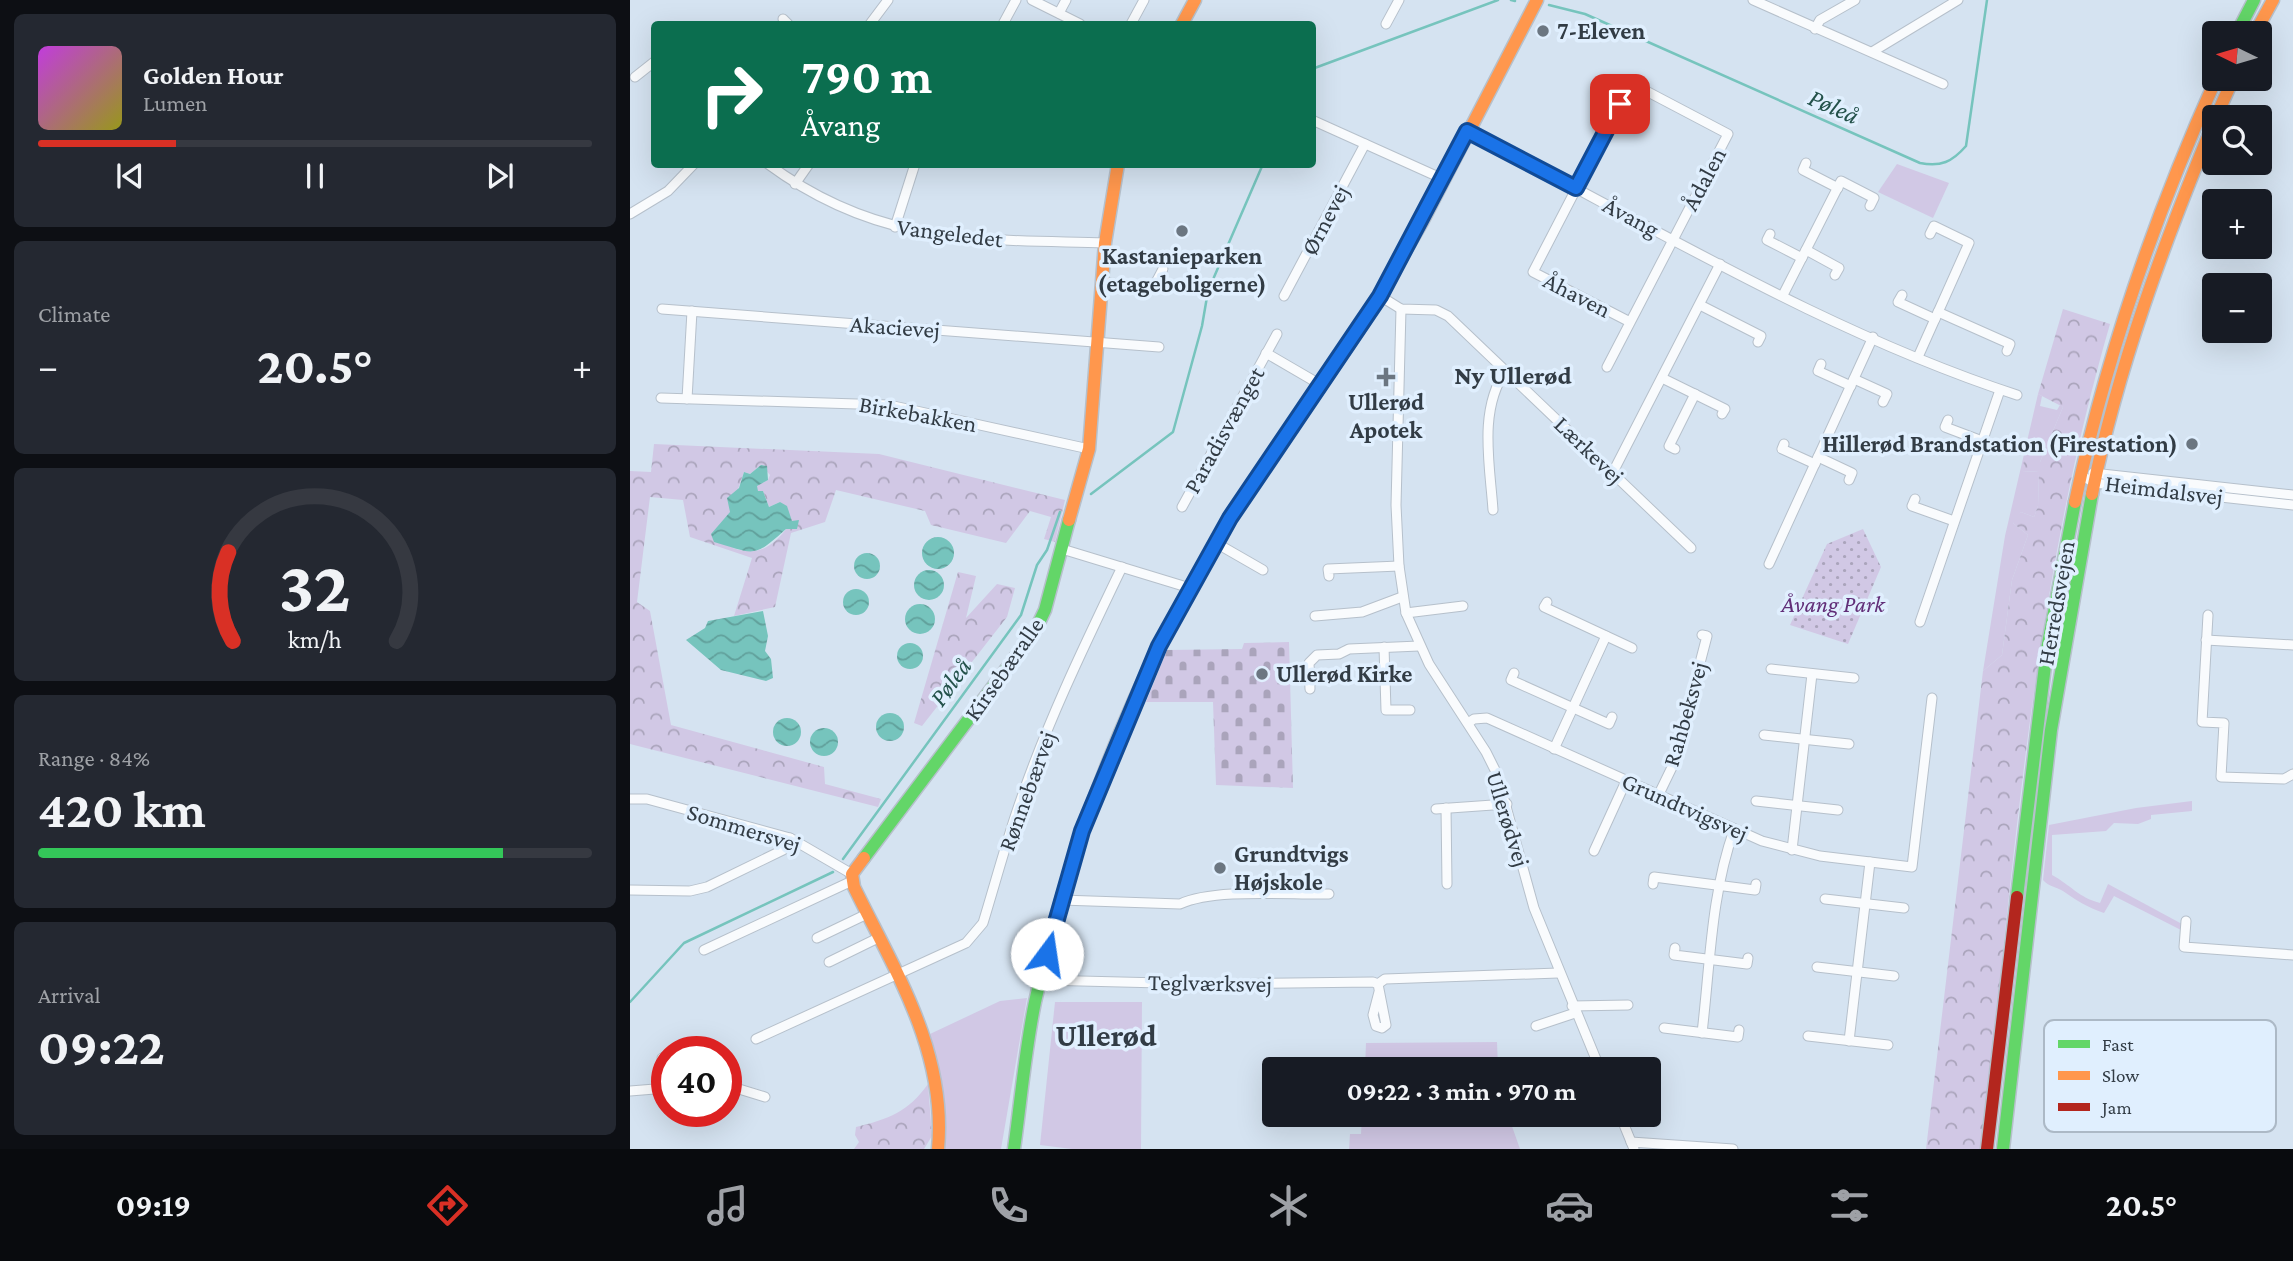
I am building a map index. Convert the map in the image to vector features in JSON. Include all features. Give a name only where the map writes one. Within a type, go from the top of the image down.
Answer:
[{"type":"street","points":[[872,21],[888,0]]},
{"type":"street","points":[[1005,21],[1016,0]]},
{"type":"street","points":[[1032,0],[1074,21]]},
{"type":"street","points":[[1059,13],[1066,0]]},
{"type":"street","points":[[1132,21],[1143,0]]},
{"type":"street","points":[[1184,21],[1195,0]]},
{"type":"street","points":[[1386,24],[1399,0]]},
{"type":"street","points":[[1014,1149],[1028,1043],[1061,900],[1107,765],[1158,648],[1216,543],[1380,296],[1537,0]]},
{"type":"street","points":[[1755,0],[1943,84]]},
{"type":"street","points":[[1815,29],[1820,20],[1855,0]]},
{"type":"street","points":[[1872,52],[1958,0]]},
{"type":"street","points":[[2243,21],[2254,0]]},
{"type":"street","points":[[2262,21],[2273,0]]},
{"type":"street","points":[[635,77],[651,64]]},
{"type":"street","name":"Ådalen","points":[[1576,188],[1631,83],[1728,134],[1673,239]]},
{"type":"street","name":"Herredsvejen","points":[[1987,1149],[2046,655],[2081,475],[2104,386],[2143,258],[2211,91]]},
{"type":"street","points":[[1316,122],[1443,179]]},
{"type":"street","name":"Åvang","points":[[1467,131],[1783,295],[1918,357],[2017,395]]},
{"type":"street","name":"Ørnevej","points":[[1284,296],[1365,144]]},
{"type":"street","name":"Herredsvejen","points":[[2003,1149],[2057,692],[2096,478],[2118,392],[2154,275],[2202,152]]},
{"type":"street","points":[[1806,163],[1802,170],[1838,188]]},
{"type":"street","points":[[630,214],[660,197],[690,168]]},
{"type":"street","name":"Vangeledet","points":[[774,168],[796,184],[844,209],[895,227],[971,240],[1105,243]]},
{"type":"street","points":[[796,184],[806,168]]},
{"type":"street","points":[[895,227],[914,168]]},
{"type":"street","name":"Kirsebæralle","points":[[704,950],[852,877],[1035,631],[1045,610],[1089,449],[1105,243],[1117,168]]},
{"type":"street","points":[[1783,295],[1841,181],[1874,198],[1870,206]]},
{"type":"street","name":"Åhaven","points":[[1576,188],[1533,272],[1630,322]]},
{"type":"street","points":[[1918,357],[1969,243],[1934,226],[1930,234]]},
{"type":"street","points":[[1770,234],[1767,240],[1839,268],[1835,275]]},
{"type":"street","points":[[1606,367],[1673,239]]},
{"type":"street","points":[[1613,472],[1720,264]]},
{"type":"street","points":[[1102,282],[1153,288],[1163,269]]},
{"type":"street","points":[[1902,295],[1898,302],[2010,344],[2007,351]]},
{"type":"street","points":[[1380,296],[1401,309]]},
{"type":"street","points":[[1700,305],[1761,336],[1758,342]]},
{"type":"street","name":"Akacievej","points":[[662,309],[1098,342]]},
{"type":"street","name":"Lærkevej","points":[[1401,309],[1436,310],[1448,316],[1691,548]]},
{"type":"street","name":"Ullerødvej","points":[[1401,309],[1396,505],[1399,566],[1406,613],[1419,646],[1497,774],[1534,908],[1558,973],[1595,1057]]},
{"type":"street","points":[[687,399],[692,311]]},
{"type":"street","name":"Paradisvænget","points":[[1182,507],[1277,334]]},
{"type":"street","points":[[1769,564],[1873,337]]},
{"type":"street","points":[[1098,342],[1159,347]]},
{"type":"street","name":"Paradisvænget","points":[[1266,354],[1321,385]]},
{"type":"street","points":[[1821,364],[1818,371],[1886,394],[1883,402]]},
{"type":"street","points":[[1493,510],[1487,425],[1497,386],[1506,370]]},
{"type":"street","points":[[1662,378],[1725,409],[1722,414]]},
{"type":"street","points":[[1920,622],[2000,390]]},
{"type":"street","points":[[1675,449],[1669,446],[1695,394]]},
{"type":"street","name":"Birkebakken","points":[[661,398],[889,405],[1089,449]]},
{"type":"street","points":[[1948,419],[1945,426],[1982,441]]},
{"type":"street","points":[[1784,444],[1782,449],[1852,473],[1849,480]]},
{"type":"street","name":"Heimdalsvej","points":[[2081,475],[2293,505]]},
{"type":"street","name":"Heimdalsvej","points":[[2096,478],[2293,495]]},
{"type":"street","points":[[1915,499],[1912,506],[1954,521]]},
{"type":"street","points":[[1216,543],[1263,570]]},
{"type":"street","points":[[1062,549],[1190,588]]},
{"type":"street","points":[[1329,576],[1328,569],[1399,566]]},
{"type":"street","name":"Rønnebærvej","points":[[895,974],[966,943],[983,923],[1039,751],[1075,666],[1122,567]]},
{"type":"street","points":[[1315,616],[1362,612],[1402,597]]},
{"type":"street","points":[[1546,602],[1544,607],[1632,648]]},
{"type":"street","points":[[1406,613],[1462,606]]},
{"type":"street","points":[[2207,615],[2202,722],[2224,723],[2221,778],[2284,779],[2293,774]]},
{"type":"street","name":"Rahbeksvej","points":[[1658,796],[1674,763],[1707,636],[1702,635]]},
{"type":"street","points":[[1554,749],[1606,636]]},
{"type":"street","points":[[2206,640],[2293,645]]},
{"type":"street","points":[[1310,690],[1311,658],[1349,649],[1419,646]]},
{"type":"street","points":[[1384,647],[1386,710],[1410,710]]},
{"type":"street","points":[[1771,669],[1854,678]]},
{"type":"street","points":[[1514,673],[1511,680],[1609,724],[1612,718]]},
{"type":"street","points":[[1792,850],[1812,674]]},
{"type":"street","name":"Grundtvigsvej","points":[[1468,723],[1474,719],[1487,718],[1734,830],[1792,850],[1912,867],[1931,698]]},
{"type":"street","points":[[1764,735],[1849,744]]},
{"type":"street","points":[[1594,851],[1626,782]]},
{"type":"street","name":"Sommersvej","points":[[630,799],[647,799],[790,838],[852,877]]},
{"type":"street","points":[[1756,801],[1838,810]]},
{"type":"street","points":[[1436,809],[1507,804]]},
{"type":"street","points":[[1447,808],[1447,884]]},
{"type":"street","points":[[1702,1033],[1723,859],[1734,830]]},
{"type":"street","points":[[630,890],[690,891],[708,887],[783,850],[790,838]]},
{"type":"street","points":[[1849,1041],[1870,862]]},
{"type":"street","points":[[852,877],[932,1061],[939,1092],[939,1149]]},
{"type":"street","points":[[1653,884],[1654,877],[1755,890],[1756,884]]},
{"type":"street","points":[[1061,900],[1180,904],[1193,898],[1219,896],[1329,894]]},
{"type":"street","points":[[1825,899],[1904,908]]},
{"type":"street","points":[[817,937],[867,914]]},
{"type":"street","points":[[2186,921],[2185,947],[2293,955]]},
{"type":"street","points":[[829,962],[878,938]]},
{"type":"street","points":[[1675,948],[1674,955],[1710,960],[1747,964],[1748,958]]},
{"type":"street","points":[[1817,967],[1894,975]]},
{"type":"street","name":"Teglværksvej","points":[[1041,981],[1379,988],[1385,979],[1558,973]]},
{"type":"street","points":[[756,1039],[895,974]]},
{"type":"street","points":[[1536,1026],[1574,1010],[1628,1005]]},
{"type":"street","points":[[1664,1028],[1738,1037],[1739,1030]]},
{"type":"street","points":[[1808,1036],[1888,1045]]},
{"type":"street","points":[[630,1091],[651,1089]]},
{"type":"street","points":[[742,1090],[765,1097]]},
{"type":"street","points":[[1625,1127],[1633,1146],[1733,1149]]},
{"type":"green space","points":[[1897,164],[1949,183],[1933,218],[1878,192]]},
{"type":"green space","points":[[2063,309],[2110,324],[2083,425],[2043,630],[2028,733],[1982,1149],[1926,1149],[1983,671],[2002,655],[2012,580],[2028,535],[2013,523],[2014,518],[2021,512],[2034,517],[2038,506],[2039,472],[2022,471],[2024,461],[2040,462],[2063,407],[2038,394]]},
{"type":"green space","points":[[2038,394],[2042,396],[2040,406],[2057,410],[2060,405],[2063,407],[2040,462],[2022,471],[2039,472],[2038,506],[2034,517],[2021,512],[2013,523],[2028,535],[2012,580],[2002,655],[1983,671],[2005,536]]},
{"type":"green space","points":[[654,444],[879,454],[1065,500],[1055,542],[1044,539],[1051,517],[1030,511],[1006,543],[931,525],[925,511],[836,490],[825,522],[791,533],[775,607],[734,616],[752,558],[690,537],[683,500],[650,497],[637,602],[650,611],[671,725],[824,767],[825,784],[881,799],[878,807],[630,744],[630,471],[651,472]],"holes":[[[761,465],[770,475],[768,480],[756,486],[758,491],[763,491],[769,507],[780,502],[792,521],[767,547],[752,551],[733,548],[730,512],[744,472],[750,474]]]},
{"type":"green space","name":"Åvang Park","points":[[1863,529],[1881,567],[1848,644],[1790,625],[1827,544]]},
{"type":"green space","points":[[958,572],[976,576],[966,618],[997,584],[1015,588],[1007,617],[922,726],[914,723]]},
{"type":"green space","points":[[1289,642],[1293,788],[1216,785],[1213,702],[1146,702],[1167,650],[1242,649],[1244,643]]},
{"type":"green space","points":[[2192,801],[2192,811],[2151,815],[2151,819],[2138,824],[2114,823],[2106,831],[2052,835],[2052,875],[2092,901],[2100,903],[2108,884],[2182,924],[2181,930],[2114,896],[2104,913],[2082,904],[2043,880],[2049,825],[2136,808]]},
{"type":"green space","points":[[1027,998],[1001,1149],[944,1149],[942,1091],[930,1034],[1000,1001]]},
{"type":"green space","points":[[1055,1002],[1142,1002],[1141,1149],[1072,1149],[1040,1145]]},
{"type":"green space","points":[[1497,1042],[1498,1057],[1365,1057],[1366,1043]]},
{"type":"green space","points":[[928,1084],[932,1136],[924,1149],[854,1149],[859,1142],[855,1135],[856,1127],[897,1113],[921,1094]]},
{"type":"green space","points":[[1361,1127],[1512,1127],[1520,1149],[1349,1149],[1350,1134],[1361,1134]]},
{"type":"water","points":[[761,465],[767,466],[768,480],[757,486],[758,491],[763,491],[769,507],[780,502],[787,506],[792,521],[799,520],[797,529],[786,529],[767,545],[753,551],[714,542],[711,534],[730,512],[727,498],[739,488],[744,472],[750,474]]},
{"type":"water","points":[[938,537],[949,542],[954,553],[949,564],[938,569],[927,564],[922,553],[927,542]]},
{"type":"water","points":[[867,553],[876,557],[880,566],[876,575],[867,579],[858,575],[854,566],[858,557]]},
{"type":"water","points":[[929,570],[940,574],[944,585],[940,596],[929,600],[918,596],[914,585],[918,574]]},
{"type":"water","points":[[856,589],[865,593],[869,602],[865,611],[856,615],[847,611],[843,602],[847,593]]},
{"type":"water","points":[[920,604],[931,608],[935,619],[931,630],[920,634],[909,630],[905,619],[909,608]]},
{"type":"water","points":[[763,611],[768,636],[765,651],[771,659],[773,678],[766,681],[721,670],[686,640],[705,628],[708,621]]},
{"type":"water","points":[[910,643],[919,647],[923,656],[919,665],[910,669],[901,665],[897,656],[901,647]]},
{"type":"water","points":[[890,713],[900,717],[904,727],[900,737],[890,741],[880,737],[876,727],[880,717]]},
{"type":"water","points":[[787,718],[797,722],[801,732],[797,742],[787,746],[777,742],[773,732],[777,722]]},
{"type":"water","points":[[824,728],[834,732],[838,742],[834,752],[824,756],[814,752],[810,742],[814,732]]},
{"type":"waterway","name":"Pøleå","points":[[1316,68],[1498,0]]},
{"type":"waterway","name":"Pøleå","points":[[1511,0],[1515,1]]},
{"type":"waterway","name":"Pøleå","points":[[1549,5],[1585,14],[1920,163],[1940,164],[1956,156],[1966,146],[1987,0]]},
{"type":"waterway","name":"Pøleå","points":[[1091,494],[1173,432],[1202,326],[1208,291],[1261,168]]},
{"type":"waterway","name":"Pøleå","points":[[843,859],[1021,615],[1037,565],[1047,550],[1060,512]]},
{"type":"waterway","name":"Pøleå","points":[[630,1002],[684,943],[833,872]]},
{"type":"traffic: fast","points":[[2243,21],[2254,0]]},
{"type":"traffic: fast","points":[[2003,1149],[2051,730],[2092,494]]},
{"type":"traffic: fast","points":[[1014,1149],[1035,1002],[1051,935],[1092,804],[1144,678],[1208,556],[1244,498]]},
{"type":"traffic: fast","points":[[2017,897],[2047,649],[2075,502]]},
{"type":"traffic: fast","points":[[864,858],[1035,631],[1045,610],[1069,520]]},
{"type":"traffic: slow","points":[[1184,21],[1195,0]]},
{"type":"traffic: slow","points":[[1364,322],[1422,222],[1537,0]]},
{"type":"traffic: slow","points":[[2262,21],[2273,0]]},
{"type":"traffic: slow","points":[[2075,502],[2087,447],[2134,287],[2211,91]]},
{"type":"traffic: slow","points":[[2221,105],[2228,91]]},
{"type":"traffic: slow","points":[[2092,494],[2115,399],[2144,305],[2202,152]]},
{"type":"traffic: slow","points":[[1069,520],[1089,449],[1105,243],[1117,168]]},
{"type":"traffic: slow","points":[[864,858],[852,874],[854,887],[901,981],[926,1046],[939,1113],[938,1149]]},
{"type":"traffic: jam","points":[[1244,498],[1364,322]]},
{"type":"traffic: jam","points":[[1987,1149],[2017,897]]},
{"type":"place","name":"7-Eleven","points":[[1543,31]]},
{"type":"place","name":"Kastanieparken (etageboligerne)","points":[[1182,231]]},
{"type":"place","name":"Ullerød Apotek","points":[[1386,377]]},
{"type":"place","name":"Hillerød Brandstation (Firestation)","points":[[2192,444]]},
{"type":"place","name":"Ullerød Kirke","points":[[1262,674]]},
{"type":"place","name":"Grundtvigs Højskole","points":[[1220,868]]},
{"type":"district","name":"Ny Ullerød","points":[[1513,375]]},
{"type":"district","name":"Ullerød","points":[[1106,1035]]},
{"type":"route","points":[[1047,954],[1082,831],[1138,690],[1159,646],[1230,518],[1380,296],[1467,131],[1576,188],[1620,104]]}]
